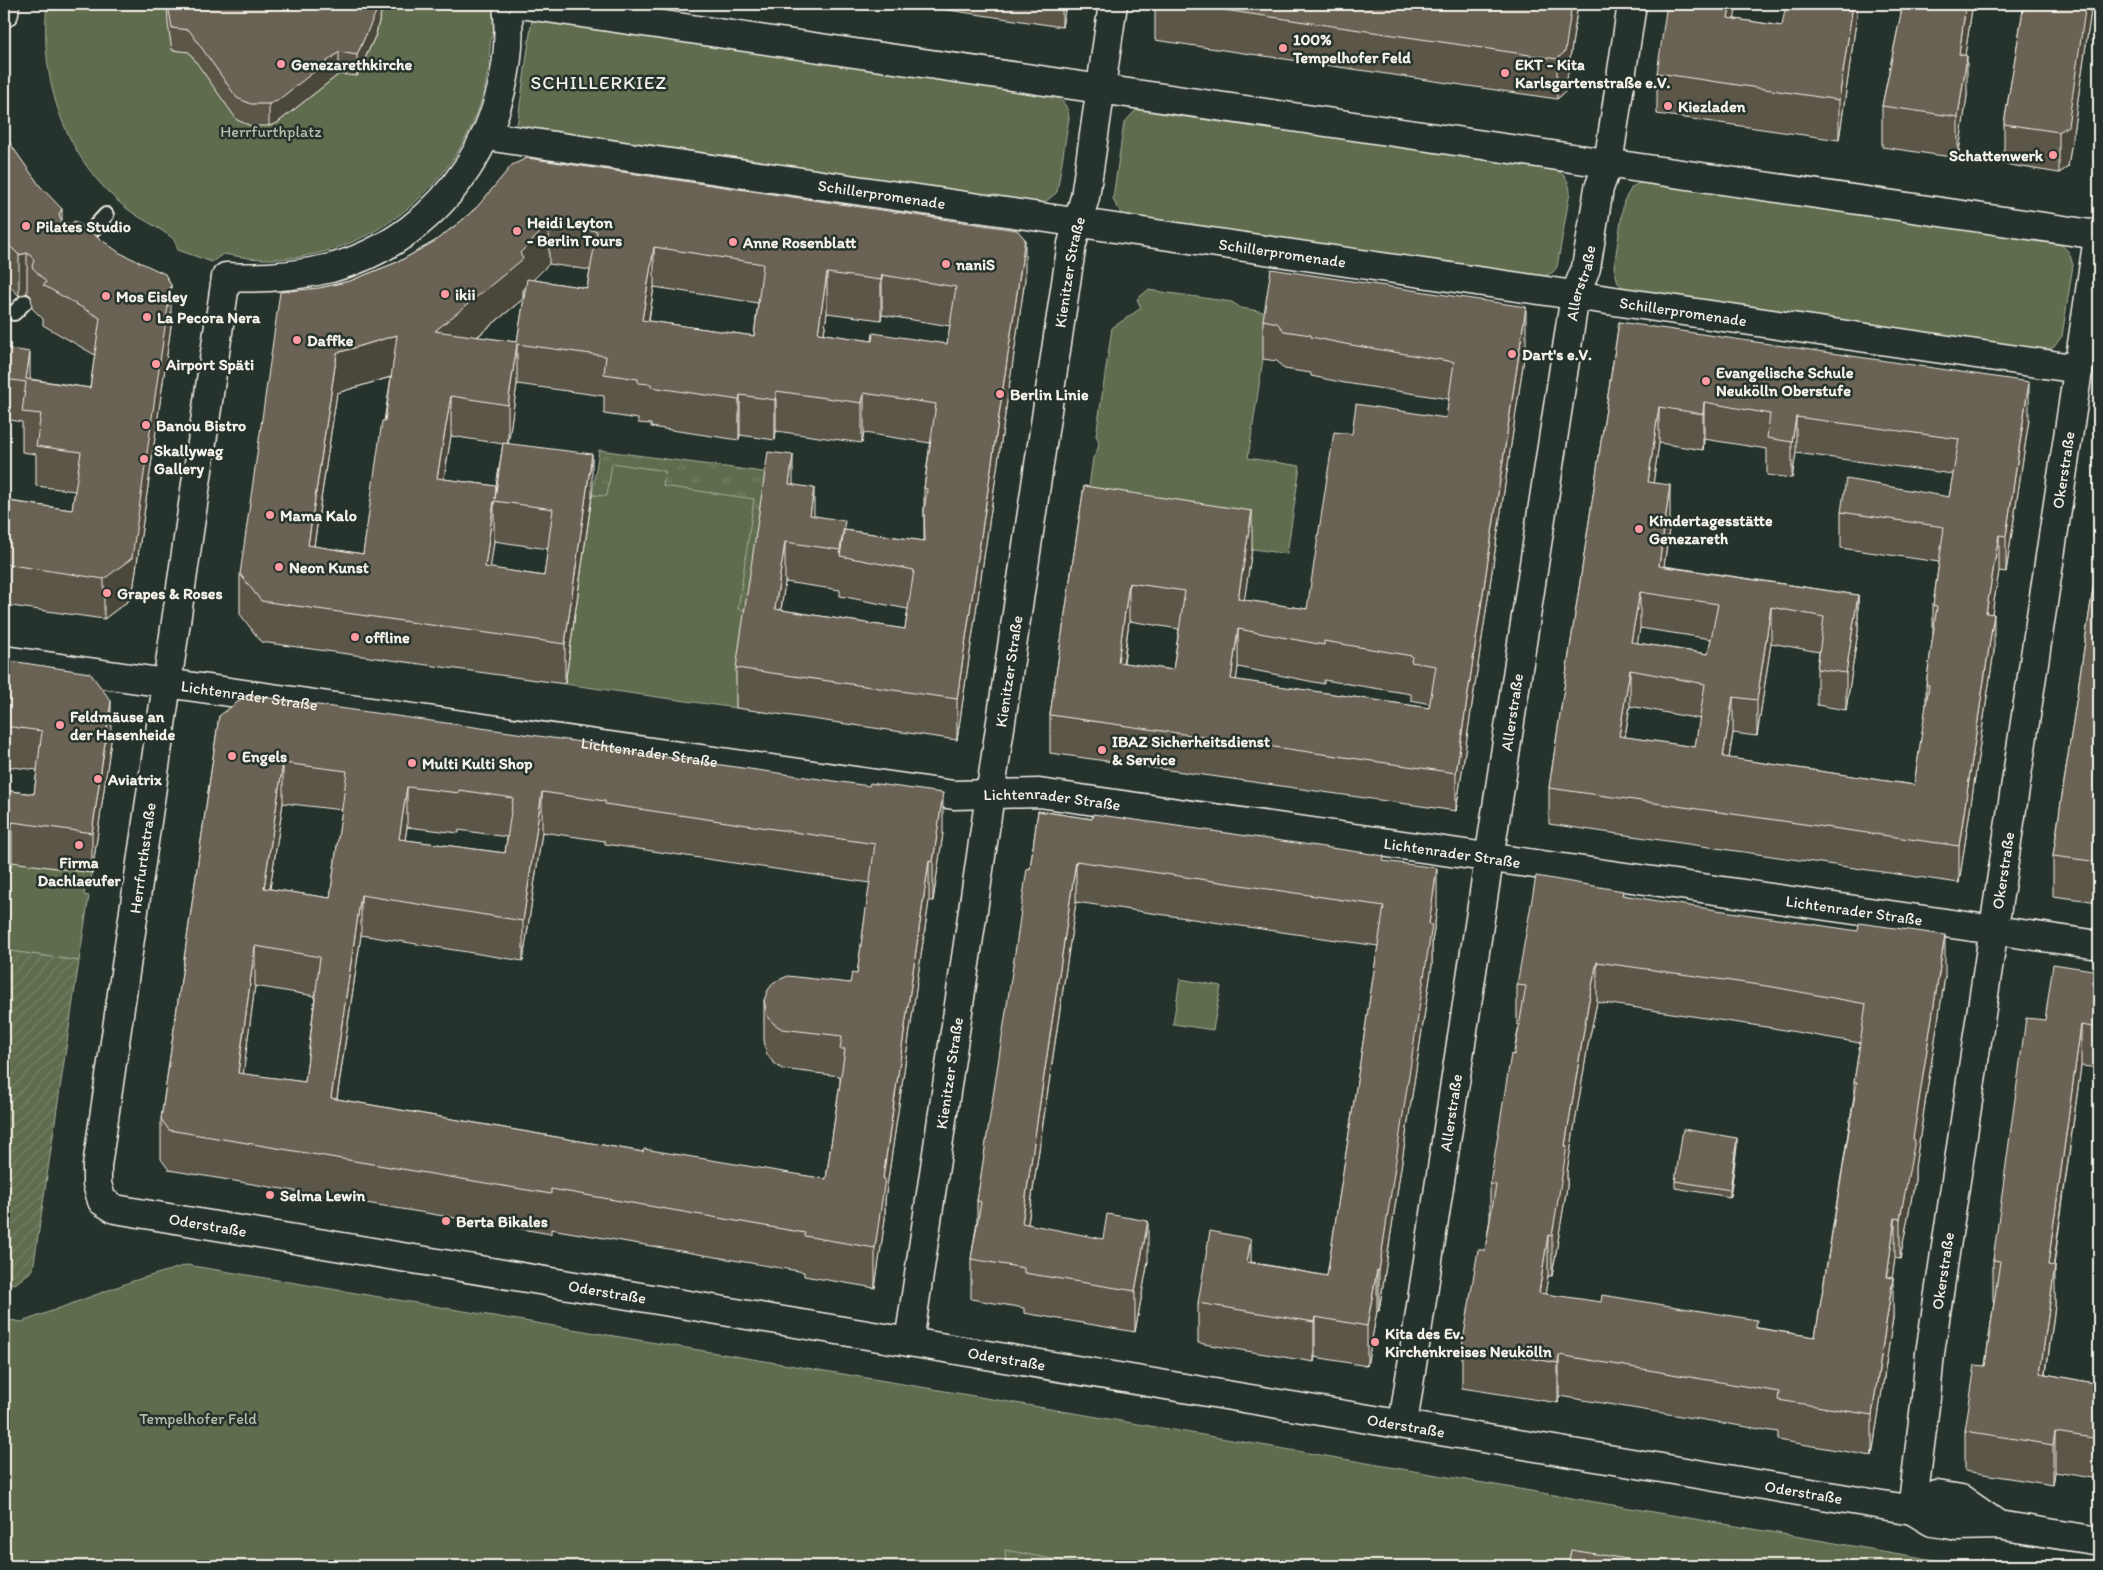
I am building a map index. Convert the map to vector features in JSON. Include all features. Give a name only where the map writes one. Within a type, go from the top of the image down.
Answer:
[{"type":"street","points":[[4,13],[5,4]]},
{"type":"street","points":[[486,136],[504,82],[509,38],[507,4]]},
{"type":"street","points":[[520,4],[1608,164],[2099,233]]},
{"type":"street","name":"Kienitzer Straße","points":[[909,1342],[1068,269],[1085,197],[1113,4]]},
{"type":"street","name":"Allerstraße","points":[[1403,1424],[1576,295],[1586,268],[1599,188],[1608,164],[1632,4]]},
{"type":"street","name":"Schillerpromenade","points":[[486,136],[2079,369]]},
{"type":"street","name":"Herrfurthstraße","points":[[102,1201],[97,1184],[97,1166],[226,277],[254,278],[311,272],[351,261],[392,242],[420,222],[444,200],[469,167],[486,136]]},
{"type":"street","name":"Okerstraße","points":[[1912,1510],[1930,1353],[2079,369],[2094,302],[2099,233]]},
{"type":"street","name":"Lichtenrader Straße","points":[[4,660],[954,795],[1038,793],[2099,945]]},
{"type":"street","name":"Oderstraße","points":[[102,1201],[115,1209],[1912,1510]]},
{"type":"street","points":[[1912,1510],[1937,1496],[1961,1499],[1998,1525],[2099,1541]]},
{"type":"lane","points":[[68,256],[106,215]]},
{"type":"lane","points":[[14,314],[25,302]]},
{"type":"green space","name":"Herrfurthplatz","points":[[47,4],[489,4],[497,14],[499,21],[491,39],[489,66],[480,106],[463,143],[440,176],[412,204],[380,228],[344,245],[305,256],[264,259],[223,254],[212,262],[178,250],[172,238],[126,208],[105,188],[87,166],[72,142],[52,89],[47,61]]},
{"type":"green space","points":[[532,19],[1054,95],[1065,105],[1069,118],[1057,192],[1043,204],[517,127]]},
{"type":"green space","points":[[1143,108],[1551,167],[1565,176],[1570,192],[1557,267],[1543,278],[1126,217],[1117,208],[1113,198],[1124,123],[1135,111]]},
{"type":"green space","points":[[1643,181],[2058,242],[2069,252],[2073,265],[2062,336],[2054,347],[2043,351],[1627,291],[1618,283],[1614,267],[1624,201],[1632,187]]},
{"type":"green space","points":[[1148,290],[1232,302],[1241,308],[1270,313],[1248,458],[1300,466],[1287,554],[1084,524],[1093,458],[1098,447],[1096,436],[1112,328],[1141,308],[1137,299]]},
{"type":"green space","points":[[599,450],[770,473],[736,708],[671,534],[663,485],[665,472],[607,497],[592,495]]},
{"type":"green space","points":[[612,463],[665,471],[663,486],[754,499],[738,609],[750,611],[736,708],[565,684],[592,495],[607,496]]},
{"type":"green space","points":[[4,860],[92,873],[91,881],[86,880],[84,895],[89,896],[79,961],[4,950]]},
{"type":"green space","points":[[4,950],[79,961],[33,1270],[15,1284],[4,1282]]},
{"type":"green space","points":[[1180,979],[1221,986],[1213,1030],[1173,1024]]},
{"type":"green space","name":"Tempelhofer Feld","points":[[187,1265],[933,1389],[1970,1566],[4,1566],[4,1319],[22,1322],[133,1281]]},
{"type":"green space","points":[[1005,1550],[1089,1566],[1006,1566]]},
{"type":"building","name":"Genezarethkirche","points":[[168,4],[378,4],[357,55],[339,52],[277,101],[269,104],[251,104],[237,98],[189,30],[172,28]]},
{"type":"building","points":[[1183,4],[1572,4],[1565,52],[1557,59]]},
{"type":"building","points":[[1667,4],[1731,4],[1728,18],[1782,26],[1786,4],[1853,4],[1839,100],[1657,73]]},
{"type":"building","points":[[1903,4],[1966,4],[1959,54],[1967,56],[1958,117],[1882,106]]},
{"type":"building","points":[[2024,4],[2086,4],[2068,126],[2059,132],[2004,124]]},
{"type":"building","points":[[4,131],[11,145],[40,186],[62,209],[59,214],[62,222],[70,224],[75,221],[120,253],[165,274],[171,285],[132,558],[104,579],[4,564],[4,497],[9,498],[8,501],[72,510],[81,452],[36,446],[41,414],[22,412],[26,382],[4,379],[4,348],[30,352],[26,379],[90,388],[100,318],[43,285],[46,282],[32,267],[34,260],[31,256],[27,253],[19,255],[4,240]]},
{"type":"building","points":[[527,158],[1017,230],[1025,239],[957,699],[736,668],[768,452],[793,455],[789,484],[814,488],[810,515],[845,521],[840,550],[785,542],[775,609],[905,629],[914,570],[840,556],[844,530],[925,541],[924,511],[927,489],[924,488],[936,404],[864,393],[862,403],[776,391],[775,400],[740,395],[739,400],[651,387],[651,384],[638,383],[638,379],[604,374],[606,356],[517,344],[508,405],[451,396],[437,478],[496,486],[495,499],[503,443],[592,454],[565,644],[261,601],[240,574],[280,292],[319,288],[350,281],[400,261],[435,241],[460,222],[477,207],[512,165]],"holes":[[[549,224],[597,231],[587,288],[527,279],[517,342],[435,331],[523,259],[520,253]],[[654,247],[763,264],[754,336],[642,320]],[[827,273],[881,280],[882,275],[956,287],[947,344],[873,333],[872,341],[818,333]],[[397,335],[385,421],[382,421],[363,554],[308,545],[337,353]],[[494,501],[553,509],[544,576],[485,567]]]},
{"type":"building","points":[[1271,269],[1526,307],[1456,773],[1050,715],[1084,486],[1252,511],[1238,599],[1307,609],[1334,432],[1352,434],[1356,404],[1446,418],[1454,362],[1311,337],[1311,335],[1284,331],[1277,323],[1263,320]],"holes":[[[1129,583],[1185,591],[1173,670],[1118,662]],[[1238,629],[1324,645],[1324,641],[1412,656],[1411,662],[1436,666],[1429,708],[1231,679]]]},
{"type":"building","points":[[1619,322],[2029,382],[2006,536],[1999,535],[1986,613],[1994,614],[1959,846],[1549,788]],"holes":[[[1704,402],[1770,414],[1767,438],[1792,442],[1796,417],[1959,439],[1949,497],[1846,479],[1841,512],[1944,527],[1933,605],[1937,606],[1926,685],[1929,685],[1914,785],[1723,757],[1733,697],[1757,700],[1771,607],[1824,617],[1817,669],[1846,673],[1858,595],[1659,566],[1670,485],[1648,482],[1659,407],[1703,414]],[[1640,592],[1718,604],[1708,654],[1631,642]],[[1630,670],[1705,684],[1695,747],[1619,736]]]},
{"type":"building","points":[[2099,548],[2099,862],[2053,856]]},
{"type":"building","points":[[4,660],[90,673],[111,701],[92,833],[12,822],[10,832],[4,831],[4,790],[34,794],[42,731],[4,726]]},
{"type":"building","points":[[247,695],[616,747],[616,750],[869,786],[870,783],[943,793],[933,862],[929,861],[883,1178],[885,1179],[875,1248],[804,1236],[805,1233],[551,1189],[551,1194],[169,1130],[161,1119],[219,716]],"holes":[[[283,763],[347,771],[330,898],[264,888]],[[407,787],[459,793],[459,790],[513,798],[505,853],[399,839]],[[542,792],[605,801],[605,804],[875,844],[857,974],[852,973],[850,983],[788,976],[774,982],[764,1000],[767,1015],[774,1024],[782,1029],[842,1036],[840,1049],[845,1049],[826,1179],[644,1149],[643,1152],[331,1098],[361,895],[523,921]],[[255,946],[320,957],[305,1082],[238,1073]]]},
{"type":"building","points":[[1038,811],[1092,819],[1093,814],[1359,852],[1384,856],[1383,861],[1437,868],[1429,924],[1432,925],[1379,1271],[1377,1270],[1367,1326],[1315,1317],[1314,1322],[1198,1303],[1210,1231],[1251,1239],[1247,1262],[1327,1276],[1384,906],[1076,861],[1022,1223],[1103,1239],[1107,1214],[1148,1221],[1135,1291],[1024,1273],[1024,1268],[971,1259],[981,1202],[977,1201],[1027,868],[1030,869]]},
{"type":"building","points":[[1536,876],[1623,891],[1622,895],[1858,931],[1859,923],[1945,935],[1913,1139],[1915,1140],[1900,1219],[1895,1218],[1887,1277],[1893,1278],[1872,1415],[1778,1400],[1779,1392],[1559,1355],[1558,1363],[1462,1347],[1478,1250],[1485,1250],[1496,1185],[1490,1184],[1511,1054],[1514,1055],[1526,986],[1517,985]],"holes":[[[1597,962],[1773,987],[1866,1004],[1854,1082],[1857,1082],[1815,1337],[1756,1328],[1757,1320],[1602,1295],[1601,1302],[1539,1293],[1548,1235],[1552,1236],[1588,1005]]]},
{"type":"building","points":[[2053,964],[2099,971],[2099,1028],[2081,1025],[2048,1265],[2055,1266],[2040,1373],[2099,1384],[2099,1439],[2055,1432],[2053,1445],[1965,1431],[1975,1365],[1985,1366],[2000,1261],[1993,1260],[2026,1018],[2045,1020]]},
{"type":"building","points":[[1683,1129],[1737,1138],[1730,1190],[1675,1181]]},
{"type":"building","points":[[1571,1550],[1670,1566],[1568,1566]]},
{"type":"place","name":"100% Tempelhofer Feld","points":[[1283,48]]},
{"type":"place","name":"Genezarethkirche","points":[[281,64]]},
{"type":"place","name":"EKT - Kita Karlsgartenstraße e.V.","points":[[1505,73]]},
{"type":"place","name":"Kiezladen","points":[[1668,106]]},
{"type":"place","name":"Schattenwerk","points":[[2053,155]]},
{"type":"place","name":"Pilates Studio","points":[[26,226]]},
{"type":"place","name":"Heidi Leyton - Berlin Tours","points":[[517,231]]},
{"type":"place","name":"Anne Rosenblatt","points":[[733,242]]},
{"type":"place","name":"naniS","points":[[946,264]]},
{"type":"place","name":"ikii","points":[[445,294]]},
{"type":"place","name":"Mos Eisley","points":[[106,296]]},
{"type":"place","name":"La Pecora Nera","points":[[147,317]]},
{"type":"place","name":"Daffke","points":[[297,340]]},
{"type":"place","name":"Dart's e.V.","points":[[1512,354]]},
{"type":"place","name":"Airport Späti","points":[[156,364]]},
{"type":"place","name":"Evangelische Schule Neukölln Oberstufe","points":[[1706,381]]},
{"type":"place","name":"Berlin Linie","points":[[1000,394]]},
{"type":"place","name":"Banou Bistro","points":[[146,425]]},
{"type":"place","name":"Skallywag Gallery","points":[[144,459]]},
{"type":"place","name":"Mama Kalo","points":[[270,515]]},
{"type":"place","name":"Kindertagesstätte Genezareth","points":[[1639,529]]},
{"type":"place","name":"Neon Kunst","points":[[279,567]]},
{"type":"place","name":"Grapes & Roses","points":[[107,593]]},
{"type":"place","name":"offline","points":[[355,637]]},
{"type":"place","name":"Feldmäuse an der Hasenheide","points":[[60,725]]},
{"type":"place","name":"IBAZ Sicherheitsdienst & Service","points":[[1102,750]]},
{"type":"place","name":"Engels","points":[[232,756]]},
{"type":"place","name":"Multi Kulti Shop","points":[[412,763]]},
{"type":"place","name":"Aviatrix","points":[[98,779]]},
{"type":"place","name":"Firma Dachlaeufer","points":[[79,845]]},
{"type":"place","name":"Selma Lewin","points":[[270,1195]]},
{"type":"place","name":"Berta Bikales","points":[[446,1221]]},
{"type":"place","name":"Kita des Ev. Kirchenkreises Neukölln","points":[[1375,1342]]},
{"type":"district","name":"SCHILLERKIEZ","points":[[599,82]]}]
